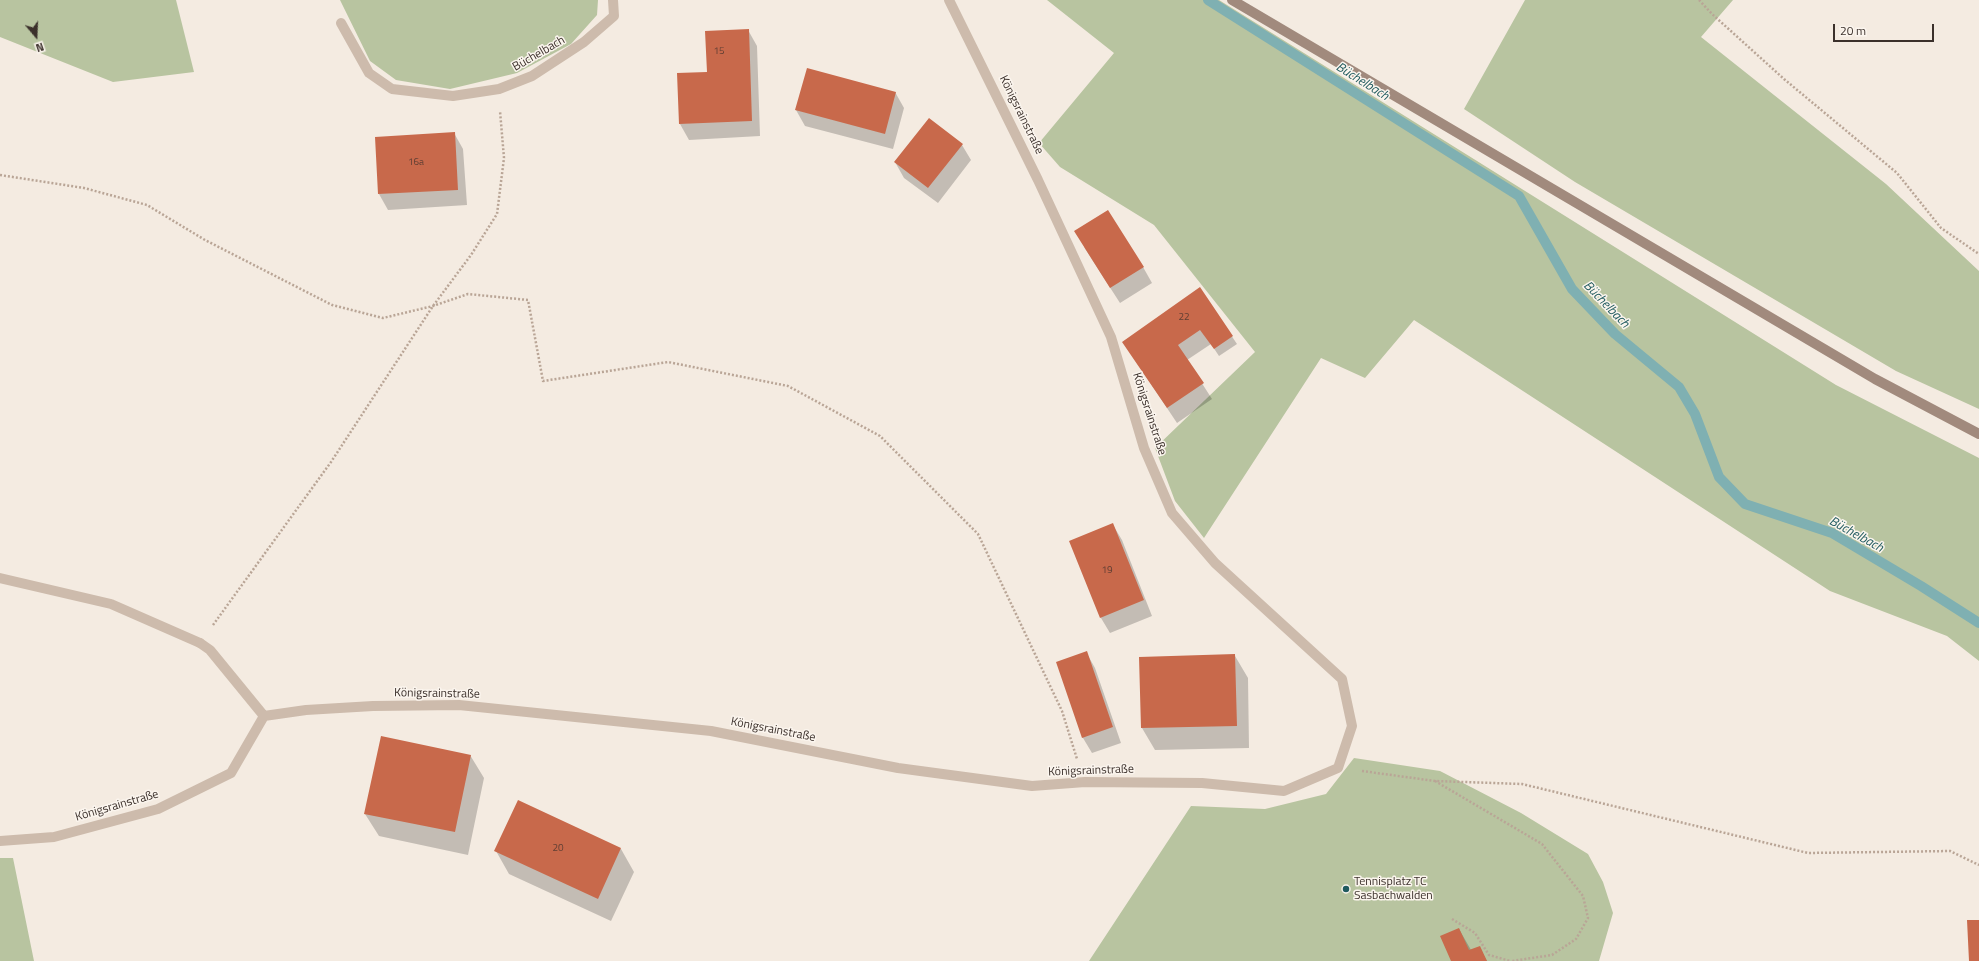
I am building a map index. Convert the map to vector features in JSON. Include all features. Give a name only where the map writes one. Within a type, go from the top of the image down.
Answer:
[{"type":"street","name":"Büchelbach","points":[[341,23],[369,73],[392,89],[453,96],[499,89],[532,76],[584,42],[614,16],[613,0]]},
{"type":"street","name":"Königsrainstraße","points":[[0,841],[54,837],[158,809],[231,773],[264,716],[306,710],[459,705],[711,731],[898,768],[1032,786],[1085,782],[1202,783],[1284,791],[1338,768],[1352,726],[1342,679],[1215,563],[1172,513],[1144,448],[1111,337],[1038,180],[949,0]]},
{"type":"street","points":[[1232,0],[1876,380],[1979,434]]},
{"type":"street","points":[[0,578],[111,604],[200,643],[210,650],[264,716]]},
{"type":"path","points":[[1700,0],[1712,14],[1784,79],[1897,173],[1941,228],[1979,254]]},
{"type":"path","points":[[200,643],[331,462],[432,306],[471,255],[497,214],[504,158],[499,89]]},
{"type":"path","points":[[0,175],[84,188],[147,205],[205,240],[332,305],[382,318],[432,306],[468,294],[528,300],[543,381],[668,362],[788,386],[880,436],[978,534],[1062,711],[1085,782]]},
{"type":"path","points":[[1338,768],[1435,781],[1522,784],[1808,853],[1950,851],[1979,865]]},
{"type":"path","points":[[1435,781],[1542,844],[1583,896],[1588,918],[1576,939],[1552,955],[1511,961],[1489,955],[1475,933],[1452,919]]},
{"type":"green space","points":[[0,0],[176,0],[194,72],[113,82],[0,37]]},
{"type":"green space","points":[[340,0],[598,0],[597,15],[571,44],[517,73],[450,89],[396,80],[370,61]]},
{"type":"green space","points":[[1047,0],[1219,0],[1836,385],[1979,458],[1979,661],[1947,636],[1830,591],[1414,320],[1365,378],[1321,358],[1204,538],[1175,501],[1155,448],[1255,352],[1154,225],[1060,167],[1039,143],[1114,53]]},
{"type":"green space","points":[[1525,0],[1733,0],[1701,37],[1886,184],[1979,271],[1979,409],[1896,371],[1575,182],[1464,109]]},
{"type":"green space","points":[[1354,758],[1440,771],[1521,813],[1588,854],[1603,882],[1613,913],[1599,961],[1089,961],[1191,806],[1265,809],[1326,794]]},
{"type":"green space","points":[[0,858],[13,858],[34,961],[0,961]]},
{"type":"building","points":[[749,29],[752,121],[679,124],[677,73],[707,72],[705,31]]},
{"type":"building","points":[[807,68],[896,92],[885,134],[795,110]]},
{"type":"building","points":[[929,118],[963,144],[928,188],[894,162]]},
{"type":"building","points":[[455,132],[458,190],[378,194],[375,137]]},
{"type":"building","points":[[1108,210],[1144,267],[1110,288],[1074,231]]},
{"type":"building","points":[[1200,287],[1233,336],[1214,349],[1200,330],[1178,345],[1204,383],[1167,408],[1122,342]]},
{"type":"building","points":[[1113,523],[1144,600],[1100,618],[1069,541]]},
{"type":"building","points":[[1087,651],[1113,727],[1082,738],[1056,662]]},
{"type":"building","points":[[1235,654],[1237,726],[1141,728],[1139,657]]},
{"type":"building","points":[[381,736],[471,755],[455,832],[364,814]]},
{"type":"building","points":[[518,800],[621,848],[598,899],[494,851]]},
{"type":"building","points":[[1967,920],[1979,920],[1979,961],[1969,961]]},
{"type":"building","points":[[1459,928],[1469,950],[1480,946],[1487,961],[1451,961],[1440,936]]},
{"type":"waterway","name":"Büchelbach","points":[[1208,0],[1519,196],[1572,289],[1615,334],[1679,387],[1695,414],[1719,477],[1745,504],[1832,533],[1921,586],[1979,623]]},
{"type":"place","name":"Tennisplatz TC Sasbachwalden","points":[[1346,889]]}]
